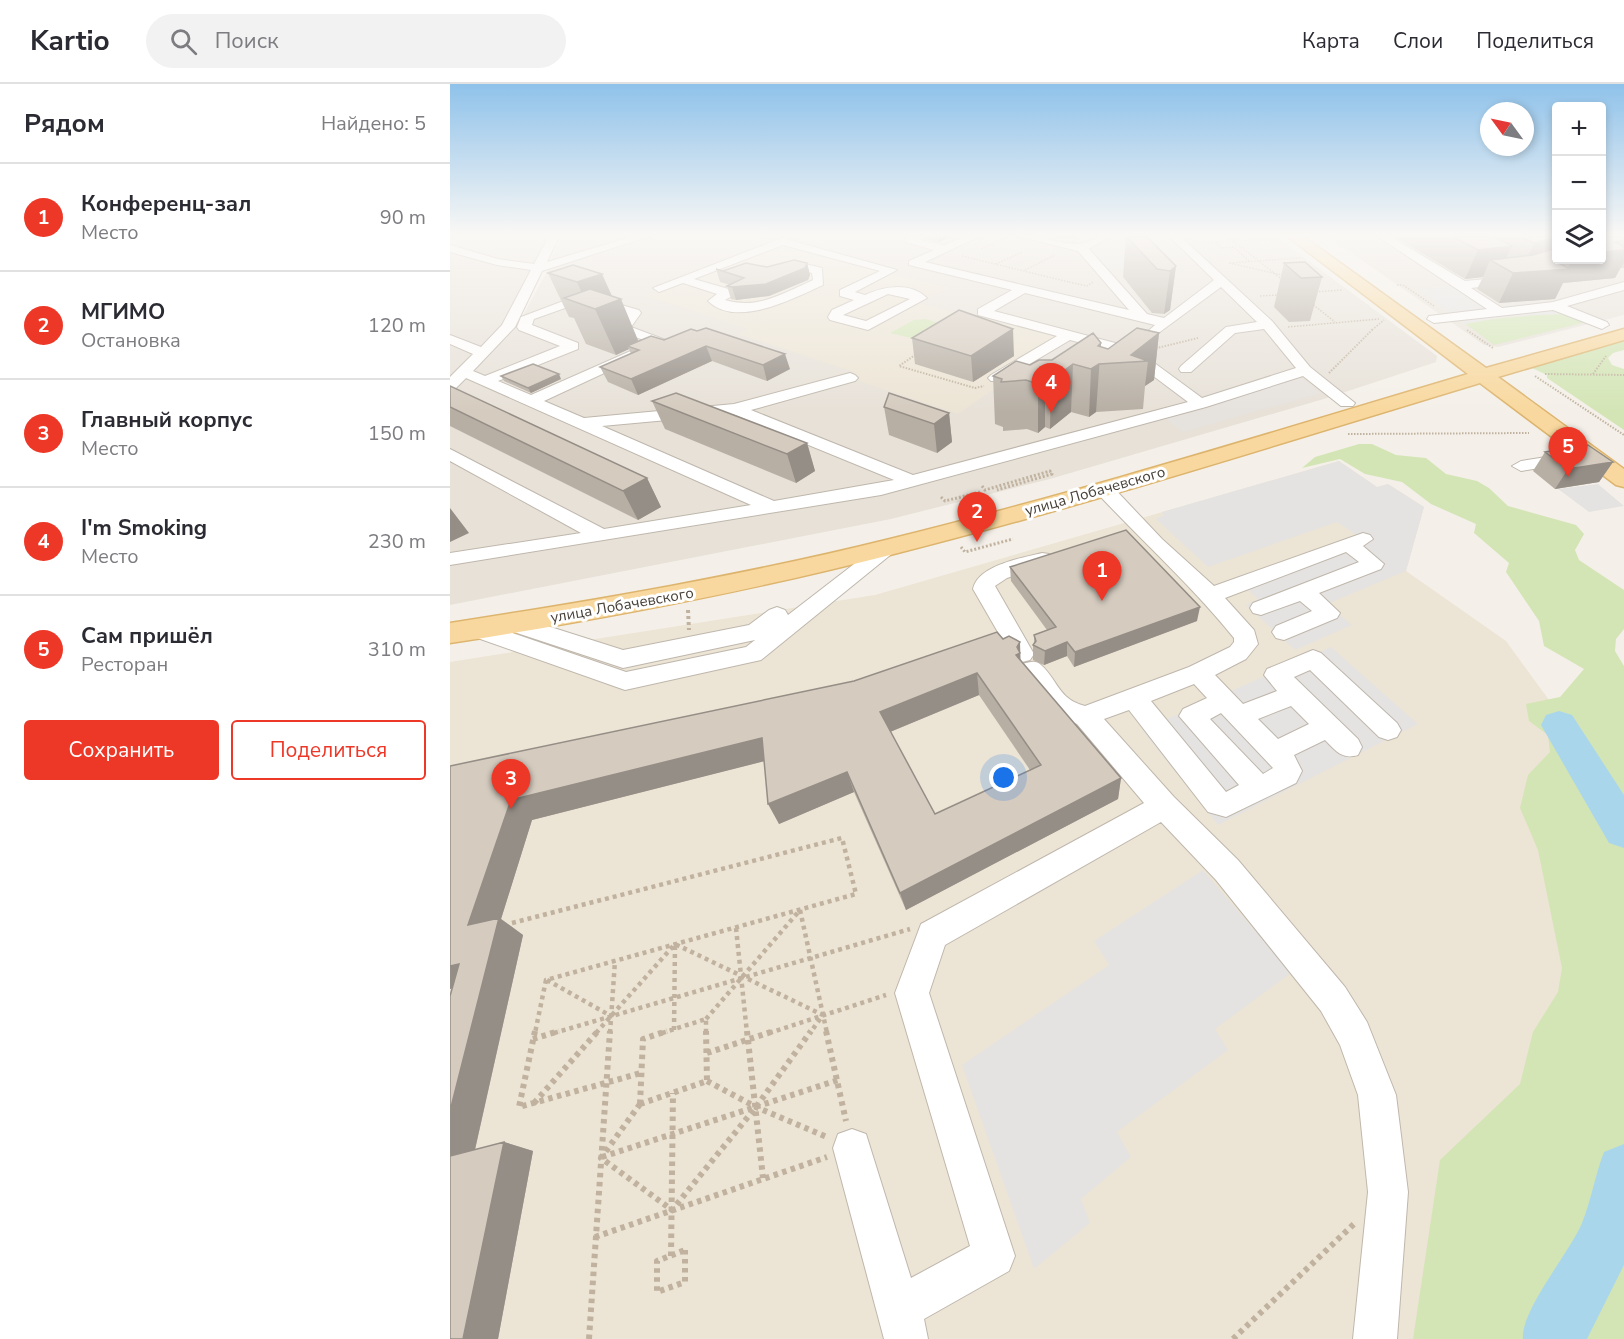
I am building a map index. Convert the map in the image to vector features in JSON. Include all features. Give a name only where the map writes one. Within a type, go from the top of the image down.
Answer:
[{"type":"main road","points":[[1372,295],[1478,366],[1624,480]]},
{"type":"main road","points":[[1399,295],[1460,338]]},
{"type":"main road","name":"улица Лобачевского","points":[[450,633],[659,599],[887,548],[1104,489],[1624,319]]},
{"type":"main road","name":"улица Лобачевского","points":[[450,618],[660,584],[776,559],[1035,495],[1478,366],[1505,369],[1624,334]]},
{"type":"main road","points":[[1505,369],[1624,456]]},
{"type":"street","points":[[450,386],[508,327],[525,295]]},
{"type":"street","points":[[726,295],[714,302],[735,307],[770,305],[792,295]]},
{"type":"street","points":[[842,295],[837,299],[860,301]]},
{"type":"street","points":[[878,295],[860,301],[837,313],[835,317],[868,326],[921,297],[911,295]]},
{"type":"street","points":[[1013,295],[982,312],[1129,351],[1200,404]]},
{"type":"street","points":[[1048,295],[1166,323]]},
{"type":"street","points":[[1122,295],[1142,318]]},
{"type":"street","points":[[1129,351],[1203,295]]},
{"type":"street","points":[[1237,295],[1313,375],[1347,403]]},
{"type":"street","points":[[1470,295],[1500,312]]},
{"type":"street","points":[[1434,319],[1554,306],[1594,295]]},
{"type":"street","points":[[513,318],[528,317],[582,298],[634,314],[623,329],[664,342],[531,401]]},
{"type":"street","points":[[1554,306],[1602,325]]},
{"type":"street","points":[[485,381],[573,345],[524,327],[528,317]]},
{"type":"street","points":[[1186,369],[1231,330],[1269,326]]},
{"type":"street","points":[[996,378],[1031,355],[1040,354],[1068,335]]},
{"type":"street","points":[[450,339],[483,353]]},
{"type":"street","points":[[1013,348],[1031,355]]},
{"type":"street","points":[[541,358],[587,376]]},
{"type":"street","points":[[464,372],[772,507]]},
{"type":"street","points":[[450,559],[881,489],[1313,375]]},
{"type":"street","points":[[581,423],[735,409],[850,378]]},
{"type":"street","points":[[735,409],[912,481]]},
{"type":"street","points":[[450,454],[602,536]]},
{"type":"street","points":[[1521,466],[1592,454]]},
{"type":"street","points":[[1064,552],[999,573],[985,583],[984,589],[1015,653],[1057,706],[1070,713],[1086,716],[1135,699],[1198,673],[1238,652],[1246,644],[1246,636],[1211,595],[1129,530],[1104,489]]},
{"type":"street","points":[[1211,595],[1249,581],[1356,542],[1374,564],[1268,606],[1249,581]]},
{"type":"street","points":[[477,629],[625,681],[753,654],[887,548]]},
{"type":"street","points":[[516,624],[623,659],[756,632],[849,557]]},
{"type":"street","points":[[1284,632],[1329,614],[1304,592]]},
{"type":"street","points":[[1349,747],[1276,675],[1313,659],[1388,730]]},
{"type":"street","points":[[1135,699],[1218,803],[1226,805],[1286,775],[1288,771],[1286,764],[1198,673]]},
{"type":"street","points":[[1259,788],[1192,716],[1295,694]]},
{"type":"street","points":[[1086,716],[1164,806],[1227,870],[1332,999],[1354,1035],[1377,1095],[1388,1192],[1375,1339]]},
{"type":"street","points":[[1275,752],[1328,727]]},
{"type":"street","points":[[852,1148],[902,1324],[994,1256],[912,993],[932,935],[1164,806]]},
{"type":"path","points":[[1273,295],[1278,300]]},
{"type":"path","points":[[1240,297],[1277,295]]},
{"type":"path","points":[[1308,300],[1336,323]]},
{"type":"path","points":[[1310,308],[1316,307]]},
{"type":"path","points":[[1376,312],[1386,319]]},
{"type":"path","points":[[1269,326],[1386,319]]},
{"type":"path","points":[[1313,375],[1355,350],[1360,339],[1386,319]]},
{"type":"path","points":[[1152,349],[1231,330]]},
{"type":"path","points":[[919,352],[899,366],[978,389],[996,378]]},
{"type":"path","points":[[1593,375],[1606,356],[1615,352]]},
{"type":"path","points":[[1624,375],[1532,374],[1624,435]]},
{"type":"path","points":[[1338,434],[1476,434],[1511,431],[1529,434]]},
{"type":"path","points":[[982,486],[985,490],[1050,471],[1052,474],[997,490]]},
{"type":"path","points":[[941,497],[945,501],[980,492]]},
{"type":"path","points":[[961,547],[965,552],[1013,539]]},
{"type":"path","points":[[512,923],[842,838],[856,894],[546,980]]},
{"type":"path","points":[[800,910],[852,1148]]},
{"type":"path","points":[[601,1158],[640,1104],[643,1040],[706,1019],[800,910]]},
{"type":"path","points":[[736,928],[764,1178]]},
{"type":"path","points":[[534,1039],[913,928],[932,935]]},
{"type":"path","points":[[675,945],[823,1015]]},
{"type":"path","points":[[674,1030],[675,945]]},
{"type":"path","points":[[534,1102],[675,945]]},
{"type":"path","points":[[589,1339],[615,961]]},
{"type":"path","points":[[546,980],[612,1016]]},
{"type":"path","points":[[546,980],[519,1107],[641,1073]]},
{"type":"path","points":[[707,1053],[899,990],[912,993]]},
{"type":"path","points":[[672,1210],[756,1107],[823,1015]]},
{"type":"path","points":[[706,1019],[707,1082]]},
{"type":"path","points":[[601,1158],[838,1080]]},
{"type":"path","points":[[640,1104],[707,1082],[756,1107],[852,1148]]},
{"type":"path","points":[[671,1256],[673,1093]]},
{"type":"path","points":[[595,1237],[852,1148]]},
{"type":"path","points":[[601,1158],[672,1210]]},
{"type":"path","points":[[1233,1339],[1388,1192]]},
{"type":"path","points":[[685,1250],[685,1282],[657,1292],[657,1261],[671,1256],[685,1250]]},
{"type":"shaded area","points":[[450,295],[520,295],[504,326],[450,381]]},
{"type":"shaded area","points":[[534,295],[1354,295],[1437,356],[1436,362],[1327,398],[1050,479],[891,519],[450,605],[450,392],[517,326]]},
{"type":"shaded area","points":[[935,295],[919,303],[960,314],[966,311],[1068,338],[958,414],[847,377],[854,372],[738,334],[748,329],[646,296]]},
{"type":"shaded area","points":[[1411,295],[1624,295],[1624,315],[1498,347],[1484,345]]},
{"type":"shaded area","points":[[1425,295],[1474,295],[1494,306],[1548,302],[1565,314],[1509,316],[1465,324]]},
{"type":"shaded area","points":[[1298,376],[1321,393],[1183,432],[1163,417]]},
{"type":"shaded area","points":[[1339,461],[1377,487],[1388,484],[1424,507],[1406,571],[1506,641],[1624,803],[1624,1339],[450,1339],[450,662],[875,595]]},
{"type":"shaded area","points":[[1339,461],[1377,487],[1388,484],[1424,507],[1406,571],[1327,604],[1352,625],[1295,650],[1246,605],[1258,599],[1247,589],[1367,542],[1337,522],[1208,567],[1156,519],[1164,515],[1162,512]]},
{"type":"shaded area","points":[[1598,484],[1624,506],[1589,512],[1558,489]]},
{"type":"shaded area","points":[[1331,647],[1418,724],[1218,825],[1142,730]]},
{"type":"shaded area","points":[[1203,870],[1291,973],[1215,1029],[1228,1050],[1117,1132],[1131,1157],[1081,1199],[1090,1223],[1034,1269],[962,1065],[1109,965],[1094,941]]},
{"type":"green space","points":[[1556,313],[1568,314],[1586,322],[1494,345],[1463,322]]},
{"type":"green space","points":[[925,319],[942,324],[916,339],[890,333],[914,320]]},
{"type":"green space","points":[[1624,338],[1624,350],[1613,353],[1608,358],[1612,365],[1624,369],[1624,430],[1547,378],[1547,375],[1532,368]]},
{"type":"green space","points":[[1359,444],[1372,444],[1396,455],[1426,458],[1446,474],[1477,481],[1489,488],[1508,506],[1576,525],[1584,534],[1575,550],[1579,560],[1624,590],[1624,629],[1616,639],[1615,651],[1624,666],[1624,1339],[1413,1339],[1440,1160],[1520,1084],[1533,1032],[1558,992],[1562,968],[1538,850],[1520,808],[1528,775],[1550,752],[1548,735],[1529,721],[1526,704],[1560,697],[1584,669],[1544,646],[1539,621],[1506,572],[1509,563],[1474,533],[1476,524],[1431,504],[1402,482],[1365,474],[1340,459],[1302,468],[1315,457]]},
{"type":"building","points":[[574,295],[607,295],[621,299],[595,309],[564,298]]},
{"type":"building","points":[[959,310],[1013,329],[971,356],[912,338]]},
{"type":"building","points":[[706,328],[785,354],[763,365],[706,346],[631,379],[600,367],[639,350],[627,346],[651,336],[664,340],[691,329],[697,331]]},
{"type":"building","points":[[1137,328],[1159,333],[1131,355],[1148,361],[1099,364],[1091,369],[1073,364],[1051,380],[1045,379],[1038,384],[1026,380],[1001,382],[1002,379],[993,376],[1016,361],[1030,365],[1039,360],[1052,360],[1093,333],[1101,343],[1098,346],[1108,349]]},
{"type":"building","points":[[533,364],[559,374],[528,388],[501,376]]},
{"type":"building","points":[[450,386],[647,478],[623,491],[450,407]]},
{"type":"building","points":[[676,393],[807,443],[787,454],[652,401]]},
{"type":"building","points":[[889,393],[949,413],[934,424],[884,407]]},
{"type":"building","points":[[1588,445],[1613,462],[1568,469],[1545,452]]},
{"type":"building","points":[[1126,530],[1200,607],[1075,652],[1067,642],[1045,651],[1033,645],[1036,641],[1034,635],[1056,627],[1010,567]]},
{"type":"building","points":[[997,632],[1003,639],[1009,636],[1020,642],[1017,647],[1020,653],[1016,655],[1121,778],[900,893],[847,772],[768,804],[762,738],[511,800],[468,925],[499,918],[450,1111],[450,996],[459,964],[450,966],[450,766],[854,681]],"holes":[[[977,673],[1041,765],[935,814],[880,712]]]},
{"type":"building","points":[[504,1142],[463,1339],[450,1339],[450,1156]]},
{"type":"waterway","points":[[1559,725],[1624,830]]},
{"type":"waterway","points":[[1555,1339],[1554,1332],[1608,1235],[1624,1172]]},
{"type":"place","name":"I'm Smoking","points":[[1051,413]]},
{"type":"place","name":"Сам пришёл","points":[[1568,477]]},
{"type":"place","name":"МГИМО","points":[[977,542]]},
{"type":"place","name":"Конференц-зал","points":[[1102,601]]},
{"type":"place","name":"Главный корпус","points":[[511,809]]}]
